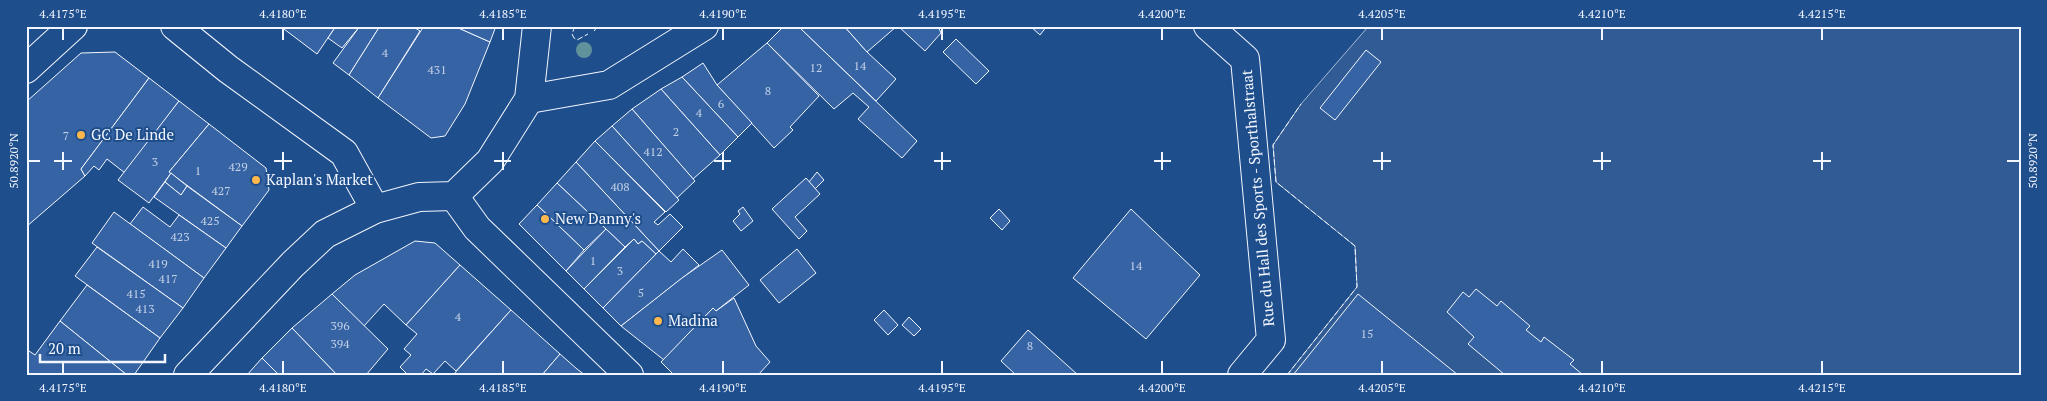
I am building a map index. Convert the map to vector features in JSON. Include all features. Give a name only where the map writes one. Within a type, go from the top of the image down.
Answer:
[{"type":"street","points":[[26,69],[73,26]]},
{"type":"street","points":[[175,26],[228,69],[344,153],[375,209]]},
{"type":"street","points":[[188,375],[293,264],[325,234],[375,209],[419,197],[454,196],[490,161],[529,99],[537,26]]},
{"type":"street","points":[[529,99],[609,85],[704,26]]},
{"type":"street","name":"Rue du Hall des Sports - Sporthalstraat","points":[[1208,26],[1245,59],[1271,340],[1242,375]]},
{"type":"street","points":[[454,196],[477,228],[629,375]]},
{"type":"shaded area","points":[[1365,26],[2021,26],[2021,375],[1287,375],[1357,287],[1355,246],[1276,182],[1273,145],[1301,104],[1367,28]]},
{"type":"building","points":[[280,26],[336,26],[317,54]]},
{"type":"building","points":[[336,26],[360,26],[342,48],[328,38]]},
{"type":"building","points":[[360,26],[380,26],[349,75],[333,63]]},
{"type":"building","points":[[380,26],[412,26],[420,31],[378,98],[349,75]]},
{"type":"building","points":[[424,26],[454,26],[490,42],[465,104],[445,136],[431,138],[378,98]]},
{"type":"building","points":[[454,26],[496,26],[490,42]]},
{"type":"building","points":[[784,26],[798,26],[917,141],[902,158],[858,119],[869,107],[853,93],[834,109],[767,43]]},
{"type":"building","points":[[798,26],[844,26],[867,52],[896,79],[876,101]]},
{"type":"building","points":[[844,26],[897,26],[867,52]]},
{"type":"building","points":[[898,26],[938,26],[941,33],[925,51]]},
{"type":"building","points":[[1030,26],[1047,26],[1040,35]]},
{"type":"building","points":[[956,39],[989,71],[976,84],[943,52]]},
{"type":"building","points":[[767,43],[819,96],[790,127],[793,130],[774,148],[717,85]]},
{"type":"building","points":[[1366,50],[1381,62],[1335,120],[1320,108]]},
{"type":"building","points":[[115,52],[149,78],[81,169],[85,176],[26,227],[26,102],[81,53]]},
{"type":"building","points":[[703,63],[717,85],[752,123],[738,137],[682,77]]},
{"type":"building","points":[[682,77],[738,137],[720,155],[661,89]]},
{"type":"building","points":[[149,78],[179,101],[125,173],[107,159],[99,170],[94,166],[85,176],[81,169]]},
{"type":"building","points":[[661,89],[720,155],[693,179],[632,109]]},
{"type":"building","points":[[179,101],[209,124],[169,172],[171,173],[149,203],[118,180]]},
{"type":"building","points":[[632,109],[695,181],[677,198],[612,126]]},
{"type":"building","points":[[209,124],[266,168],[269,190],[242,226],[169,172]]},
{"type":"building","points":[[612,126],[679,200],[666,212],[595,141]]},
{"type":"building","points":[[595,141],[665,212],[654,222],[658,225],[670,214],[683,227],[659,251],[576,162]]},
{"type":"building","points":[[576,162],[659,251],[656,254],[642,241],[638,244],[634,239],[625,247],[557,183]]},
{"type":"building","points":[[817,172],[824,180],[815,189],[809,182]]},
{"type":"building","points":[[171,173],[187,186],[181,195],[165,182]]},
{"type":"building","points":[[806,178],[820,194],[795,217],[807,231],[799,239],[772,209]]},
{"type":"building","points":[[165,182],[181,195],[187,186],[242,226],[226,248],[154,197]]},
{"type":"building","points":[[557,183],[606,229],[584,250],[537,205]]},
{"type":"building","points":[[537,205],[584,250],[566,271],[519,224]]},
{"type":"building","points":[[143,207],[170,227],[179,215],[226,248],[204,278],[130,224]]},
{"type":"building","points":[[743,207],[753,221],[741,231],[733,221],[740,214],[738,211]]},
{"type":"building","points":[[999,209],[1010,221],[1002,230],[990,218]]},
{"type":"building","points":[[1131,209],[1200,275],[1146,339],[1073,278]]},
{"type":"building","points":[[114,212],[204,278],[183,308],[92,243]]},
{"type":"building","points":[[606,229],[625,247],[584,289],[566,271]]},
{"type":"building","points":[[634,239],[638,244],[642,241],[656,254],[603,308],[584,289]]},
{"type":"building","points":[[415,241],[435,243],[460,265],[406,325],[384,304],[364,326],[332,294],[355,275]]},
{"type":"building","points":[[97,247],[183,308],[160,338],[75,276]]},
{"type":"building","points":[[683,249],[699,265],[621,326],[603,308],[659,251],[671,262]]},
{"type":"building","points":[[797,249],[816,273],[779,303],[760,280]]},
{"type":"building","points":[[722,250],[749,285],[716,311],[713,308],[664,360],[621,326],[682,278]]},
{"type":"building","points":[[460,265],[511,310],[456,371],[445,361],[433,374],[426,369],[421,375],[408,375],[400,367],[411,355],[404,349],[417,334],[406,325]]},
{"type":"building","points":[[87,285],[160,338],[134,375],[127,375],[60,321]]},
{"type":"building","points":[[1476,289],[1497,306],[1501,301],[1530,326],[1526,330],[1541,342],[1544,337],[1574,360],[1570,364],[1583,375],[1505,375],[1468,344],[1474,337],[1447,312],[1463,292],[1469,297]]},
{"type":"building","points":[[332,294],[388,349],[366,375],[337,375],[292,328]]},
{"type":"building","points":[[1358,294],[1458,375],[1293,375]]},
{"type":"building","points":[[734,298],[756,346],[770,362],[758,375],[674,375],[661,362],[713,308],[716,311]]},
{"type":"building","points":[[511,310],[560,354],[542,375],[453,375]]},
{"type":"building","points":[[884,310],[898,325],[888,335],[874,320]]},
{"type":"building","points":[[909,317],[921,329],[914,336],[902,325]]},
{"type":"building","points":[[60,321],[127,375],[26,375],[26,349],[35,355]]},
{"type":"building","points":[[292,328],[337,375],[279,375],[262,358]]},
{"type":"building","points":[[1028,330],[1078,375],[1016,375],[1001,361]]},
{"type":"building","points":[[560,354],[577,369],[585,375],[542,375]]},
{"type":"building","points":[[262,358],[279,375],[247,375]]},
{"type":"fence","points":[[575,26],[572,34],[577,40],[588,34]]},
{"type":"fence","points":[[594,31],[598,26]]},
{"type":"fence","points":[[1287,375],[1357,287],[1355,246],[1276,182],[1273,145],[1301,104]]},
{"type":"place","name":"GC De Linde","points":[[81,135]]},
{"type":"place","name":"Kaplan's Market","points":[[256,180]]},
{"type":"place","name":"New Danny's","points":[[545,219]]},
{"type":"place","name":"Madina","points":[[658,321]]}]
